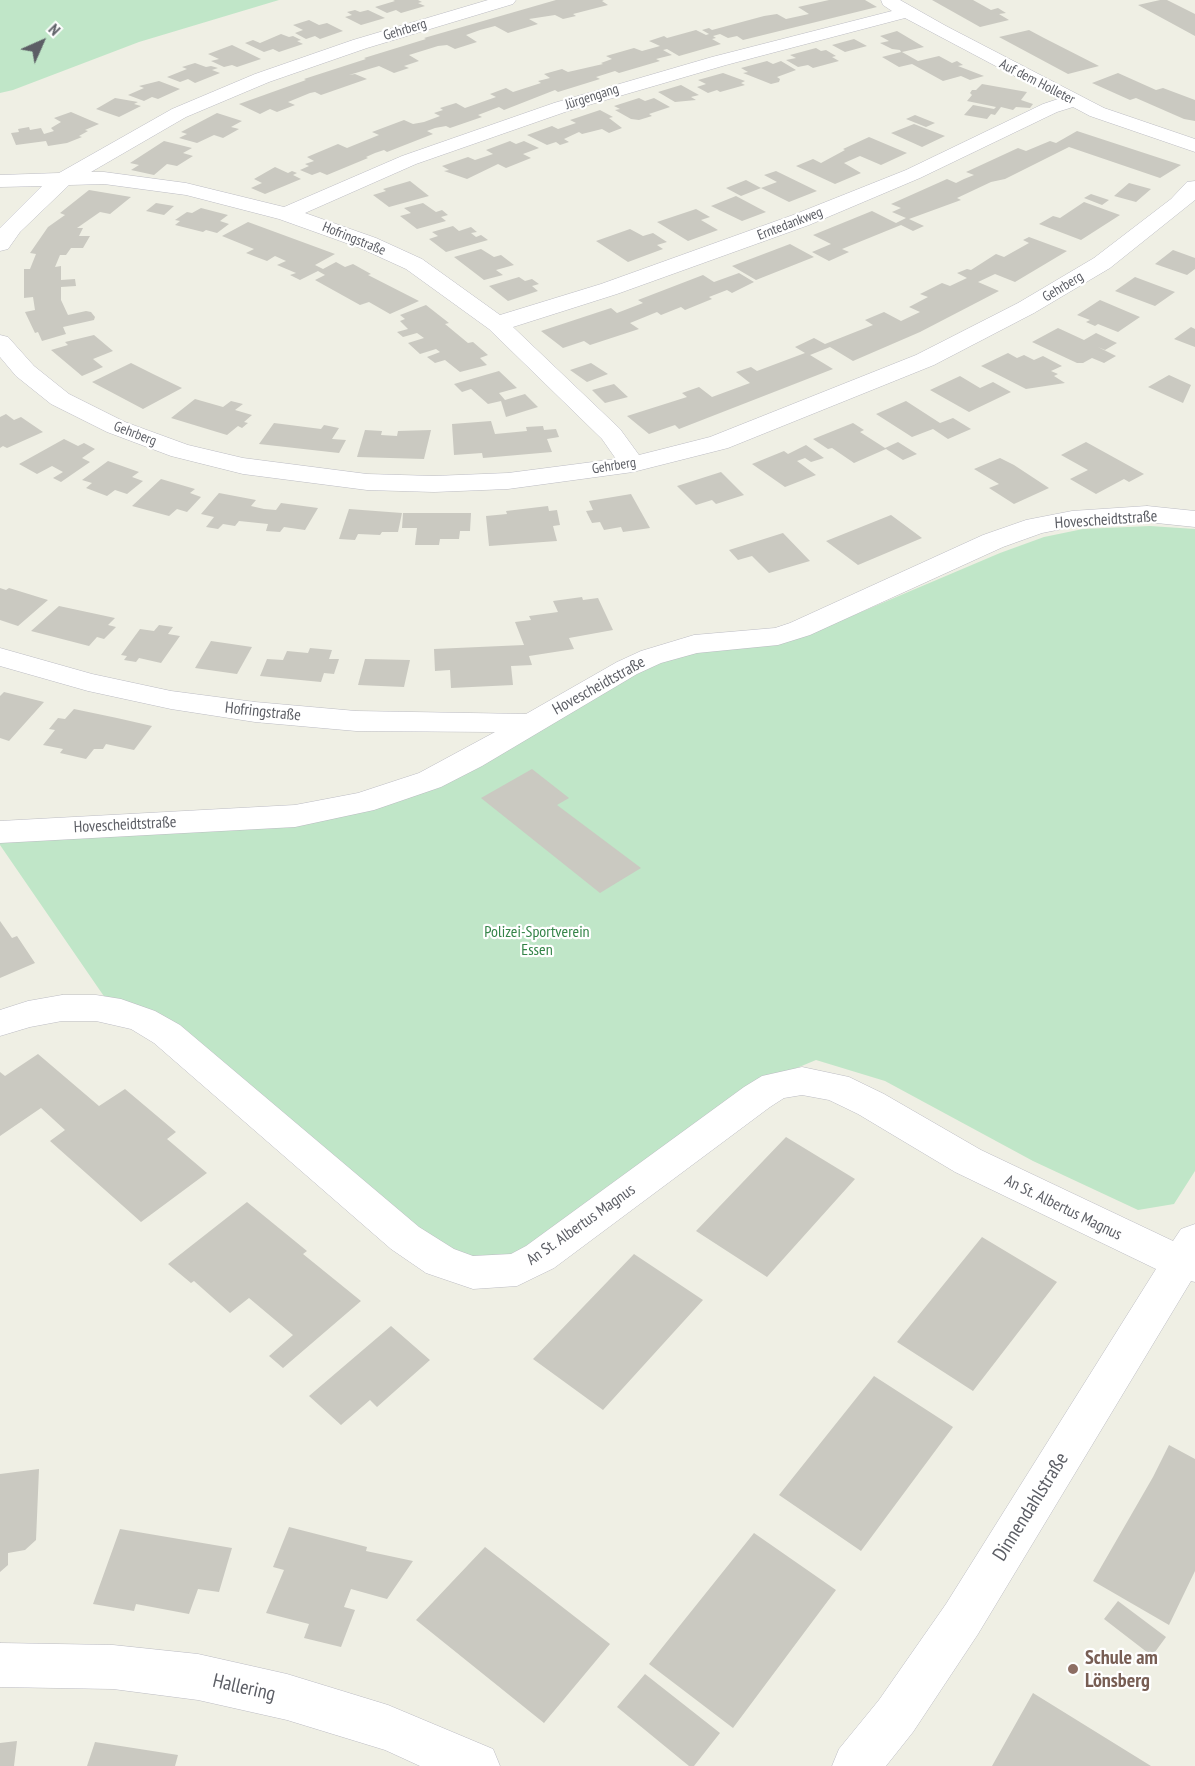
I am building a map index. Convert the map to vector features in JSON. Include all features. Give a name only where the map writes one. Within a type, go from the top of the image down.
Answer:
[{"type":"street","name":"Gehrberg","points":[[0,244],[20,219],[65,178],[140,134],[220,95],[360,44],[507,0]]},
{"type":"street","name":"Auf dem Holleter","points":[[887,0],[1073,101],[1142,130],[1195,146]]},
{"type":"street","name":"Jürgengang","points":[[287,214],[323,196],[409,160],[549,111],[685,70],[908,12]]},
{"type":"street","name":"Erntedankweg","points":[[497,324],[609,289],[801,220],[913,174],[1050,108],[1073,101]]},
{"type":"street","name":"Hofringstraße","points":[[0,181],[104,178],[186,189],[287,214],[340,232],[414,264],[497,324],[611,434],[633,464]]},
{"type":"street","name":"Gehrberg","points":[[0,342],[25,371],[60,399],[116,427],[180,451],[243,466],[367,482],[434,484],[508,481],[633,464],[719,443],[925,360],[1026,308],[1102,263],[1179,204],[1195,187]]},
{"type":"street","name":"Hovescheidtstraße","points":[[0,832],[295,816],[363,803],[430,780],[589,689],[651,657],[694,644],[778,636],[993,541],[1036,526],[1072,519],[1147,514],[1195,519]]},
{"type":"street","name":"Hofringstraße","points":[[0,657],[88,682],[171,700],[255,712],[356,721],[465,721],[531,724]]},
{"type":"street","name":"An St. Albertus Magnus","points":[[0,1023],[28,1014],[62,1008],[96,1008],[121,1012],[143,1020],[167,1034],[200,1061],[405,1238],[440,1261],[473,1273],[517,1270],[540,1257],[757,1097],[775,1086],[802,1081],[836,1087],[968,1161],[1190,1256]]},
{"type":"street","name":"Dinnendahlstraße","points":[[856,1766],[896,1716],[962,1619],[1190,1256]]},
{"type":"street","name":"Hallering","points":[[0,1665],[113,1667],[198,1677],[288,1697],[388,1728],[476,1766]]},
{"type":"green space","points":[[0,0],[279,0],[139,42],[0,93]]},
{"type":"green space","name":"Polizei-Sportverein Essen","points":[[1150,526],[1195,529],[1195,1171],[1174,1204],[1138,1210],[1033,1161],[885,1081],[816,1060],[780,1075],[521,1265],[451,1259],[112,1008],[0,845],[0,836],[367,806],[646,663],[828,626],[1000,553],[1044,537],[1083,529]]},
{"type":"building","points":[[393,0],[418,0],[422,2],[418,3],[425,6],[401,13],[396,10],[387,13],[375,7],[395,1]]},
{"type":"building","points":[[556,0],[604,0],[602,1],[608,5],[573,14],[576,16],[563,19],[555,15],[529,19],[538,24],[508,33],[495,26],[480,30],[466,35],[477,42],[455,49],[447,45],[438,46],[409,55],[419,61],[404,66],[409,68],[394,73],[379,66],[349,75],[355,74],[367,79],[321,95],[315,92],[310,93],[288,102],[295,105],[277,112],[270,109],[260,114],[239,104],[306,80],[304,79],[366,59],[364,58],[426,39],[424,38]]},
{"type":"building","points":[[829,0],[865,0],[877,7],[743,40],[737,36],[728,38],[720,34],[713,36],[716,38],[712,39],[721,44],[679,56],[667,49],[663,50],[672,55],[656,59],[660,61],[619,73],[615,71],[596,77],[600,79],[558,92],[555,90],[504,110],[499,107],[478,115],[482,117],[450,128],[446,126],[435,128],[427,131],[433,134],[387,152],[384,150],[375,153],[327,175],[320,172],[312,175],[300,170],[309,166],[305,164],[314,161],[307,157],[338,144],[347,148],[379,135],[372,132],[404,120],[413,124],[424,122],[440,116],[434,113],[443,110],[440,108],[456,103],[465,108],[496,97],[490,94],[506,88],[513,92],[541,83],[538,81],[550,78],[544,74],[562,69],[568,72],[603,64],[601,63],[612,59],[606,56],[634,48],[642,51],[660,46],[649,41],[664,36],[667,38],[696,30],[706,35],[709,34],[702,30],[709,28],[712,30],[764,16],[777,14],[786,19],[809,14],[798,7]]},
{"type":"building","points":[[932,0],[973,0],[991,10],[998,8],[1006,13],[999,14],[1009,20],[980,27]]},
{"type":"building","points":[[1167,0],[1195,14],[1195,36],[1138,5]]},
{"type":"building","points":[[355,10],[360,12],[368,10],[385,18],[361,25],[345,17],[352,15],[347,12]]},
{"type":"building","points":[[309,20],[319,25],[327,23],[343,31],[320,39],[315,36],[306,39],[295,33],[303,30],[293,25]]},
{"type":"building","points":[[1029,30],[1099,66],[1068,74],[999,37]]},
{"type":"building","points":[[897,31],[924,47],[902,52],[918,61],[939,56],[952,63],[957,61],[963,65],[958,66],[984,76],[970,80],[961,76],[943,81],[912,64],[899,67],[882,57],[901,52],[900,50],[880,43],[889,41],[880,36]]},
{"type":"building","points":[[281,34],[293,36],[301,40],[297,41],[303,44],[279,52],[273,49],[264,52],[245,43],[253,40],[260,43]]},
{"type":"building","points":[[854,39],[867,46],[845,52],[832,45]]},
{"type":"building","points":[[232,45],[261,59],[237,67],[232,65],[224,67],[211,61],[219,59],[208,54]]},
{"type":"building","points":[[816,48],[821,51],[826,50],[836,56],[832,57],[839,61],[813,68],[808,65],[798,67],[786,60],[796,58],[790,55]]},
{"type":"building","points":[[767,61],[773,64],[781,61],[796,70],[777,77],[780,79],[779,82],[771,84],[743,73],[748,72],[741,68]]},
{"type":"building","points":[[195,63],[218,68],[212,70],[220,73],[195,83],[188,79],[180,82],[167,77],[187,69],[182,67]]},
{"type":"building","points":[[723,73],[745,81],[741,83],[745,85],[708,93],[697,87],[706,84],[698,80]]},
{"type":"building","points":[[1118,73],[1156,90],[1163,88],[1195,100],[1195,121],[1184,119],[1136,98],[1130,100],[1092,83]]},
{"type":"building","points":[[159,81],[180,89],[158,99],[152,97],[144,101],[128,95],[144,88],[139,86]]},
{"type":"building","points":[[982,84],[1027,92],[1021,100],[1033,104],[1030,108],[1016,107],[1013,110],[1001,107],[995,115],[991,114],[987,119],[964,115],[973,105],[994,109],[996,107],[967,101],[972,95],[970,93],[972,90],[976,90]]},
{"type":"building","points":[[681,85],[699,95],[691,97],[696,100],[675,102],[658,92]]},
{"type":"building","points":[[115,98],[138,102],[134,104],[141,106],[119,117],[96,109]]},
{"type":"building","points":[[639,98],[645,101],[654,98],[670,107],[639,120],[631,119],[615,110],[620,109],[614,106]]},
{"type":"building","points":[[600,110],[613,117],[609,118],[622,128],[609,133],[602,129],[582,134],[579,132],[564,139],[569,142],[560,145],[556,142],[547,145],[527,135],[552,126],[558,129],[576,123],[570,120]]},
{"type":"building","points":[[71,112],[99,124],[85,130],[88,131],[79,136],[82,137],[67,143],[48,146],[46,141],[16,145],[11,133],[29,127],[30,130],[41,128],[44,134],[54,131],[51,128],[61,122],[54,118]]},
{"type":"building","points":[[217,113],[242,121],[231,127],[239,129],[223,138],[214,135],[197,143],[179,138],[187,134],[181,132]]},
{"type":"building","points":[[915,115],[935,123],[926,127],[906,119]]},
{"type":"building","points":[[914,124],[945,136],[922,147],[891,133]]},
{"type":"building","points":[[1077,131],[1181,165],[1160,178],[1069,147],[1005,179],[991,182],[957,198],[961,200],[909,219],[924,226],[913,231],[901,225],[842,249],[849,252],[829,261],[812,252],[831,244],[813,235],[872,211],[896,223],[906,218],[892,212],[901,208],[891,204],[947,179],[956,183],[974,175],[966,172],[1018,148],[1026,151],[1050,141],[1056,143]]},
{"type":"building","points":[[869,137],[907,153],[881,165],[860,156],[844,163],[861,173],[835,184],[796,166],[813,159],[821,163],[845,150],[843,149]]},
{"type":"building","points":[[164,141],[192,148],[183,153],[193,156],[177,166],[167,164],[154,175],[131,170],[139,165],[130,163]]},
{"type":"building","points":[[510,141],[516,144],[524,141],[539,148],[523,154],[531,158],[506,168],[498,164],[467,179],[444,171],[449,170],[442,166],[468,157],[475,160],[493,154],[486,150]]},
{"type":"building","points":[[275,167],[288,173],[292,171],[297,173],[293,175],[301,179],[265,194],[251,188],[262,183],[254,179]]},
{"type":"building","points":[[776,171],[817,191],[789,202],[761,188],[777,182],[764,175]]},
{"type":"building","points":[[746,180],[761,188],[741,196],[726,188]]},
{"type":"building","points":[[410,181],[429,196],[389,207],[373,195],[386,191],[383,189]]},
{"type":"building","points":[[1129,183],[1151,189],[1136,202],[1114,196]]},
{"type":"building","points":[[89,190],[131,197],[110,214],[100,212],[77,228],[83,228],[79,236],[90,236],[83,248],[71,248],[66,255],[60,255],[55,267],[61,266],[61,280],[75,279],[76,286],[61,287],[61,300],[68,315],[86,311],[91,312],[95,317],[94,320],[63,327],[66,334],[42,341],[38,332],[35,333],[25,312],[35,310],[33,297],[24,298],[24,269],[30,269],[36,254],[30,253],[48,227],[65,215],[60,213]]},
{"type":"building","points":[[1091,194],[1109,200],[1102,205],[1084,198]]},
{"type":"building","points":[[736,196],[766,212],[742,221],[711,206]]},
{"type":"building","points":[[1084,202],[1120,215],[1081,240],[1039,224],[1053,216],[1060,218]]},
{"type":"building","points":[[156,203],[174,206],[164,215],[146,211]]},
{"type":"building","points":[[423,203],[436,212],[442,210],[448,215],[441,217],[446,221],[417,229],[400,216],[411,213],[404,208]]},
{"type":"building","points":[[201,208],[228,215],[220,221],[229,224],[217,233],[175,225],[180,221],[175,220],[187,212],[192,213]]},
{"type":"building","points":[[696,209],[710,217],[701,220],[718,230],[688,241],[657,222]]},
{"type":"building","points":[[248,222],[335,254],[315,265],[323,269],[336,262],[345,267],[353,264],[371,274],[368,275],[419,301],[390,314],[369,302],[360,305],[315,280],[325,275],[318,271],[300,280],[290,275],[296,273],[277,265],[286,261],[275,256],[267,261],[246,253],[254,249],[222,236]]},
{"type":"building","points":[[453,226],[459,231],[471,227],[477,232],[471,233],[476,237],[481,235],[488,240],[446,252],[429,239],[438,236],[432,232]]},
{"type":"building","points":[[630,229],[643,236],[653,233],[667,242],[657,245],[663,249],[628,262],[596,241]]},
{"type":"building","points":[[1029,237],[1067,251],[1015,282],[995,274],[978,282],[999,291],[920,332],[853,361],[830,347],[810,355],[833,369],[679,429],[675,425],[649,434],[627,416],[687,397],[682,393],[699,387],[712,397],[750,383],[736,372],[751,367],[757,371],[805,353],[795,347],[814,338],[825,344],[873,325],[865,320],[884,312],[901,321],[920,312],[909,307],[928,297],[920,294],[942,283],[950,286],[967,278],[957,273],[967,269],[971,270],[996,254],[1004,257],[1029,243],[1023,240]]},
{"type":"building","points":[[790,244],[814,257],[756,280],[732,266]]},
{"type":"building","points":[[481,249],[494,257],[501,255],[514,265],[496,270],[503,275],[484,280],[454,257]]},
{"type":"building","points":[[1173,250],[1195,258],[1195,269],[1187,275],[1155,264]]},
{"type":"building","points":[[739,273],[754,282],[732,293],[727,290],[709,297],[712,299],[685,310],[681,307],[661,315],[657,312],[630,323],[639,329],[590,345],[584,341],[563,348],[541,331],[611,308],[617,313],[643,303],[638,300],[703,275],[714,282]]},
{"type":"building","points":[[519,277],[525,281],[532,279],[539,284],[532,286],[538,291],[508,301],[489,286]]},
{"type":"building","points":[[1135,277],[1175,292],[1155,306],[1115,291]]},
{"type":"building","points":[[1100,300],[1140,317],[1118,332],[1098,324],[1095,326],[1086,322],[1090,320],[1077,315]]},
{"type":"building","points":[[426,305],[449,323],[445,324],[468,343],[473,342],[488,355],[480,358],[487,365],[460,372],[445,360],[435,363],[427,357],[440,352],[436,349],[420,354],[408,343],[424,338],[417,333],[403,337],[397,332],[408,329],[400,321],[405,319],[400,315]]},
{"type":"building","points":[[1191,327],[1195,329],[1195,347],[1174,339]]},
{"type":"building","points":[[1058,328],[1084,340],[1096,333],[1117,343],[1105,350],[1098,347],[1116,356],[1104,363],[1092,358],[1083,363],[1077,363],[1032,342]]},
{"type":"building","points":[[94,335],[113,351],[93,359],[103,367],[82,376],[51,350],[68,345],[65,342]]},
{"type":"building","points":[[1008,353],[1017,358],[1024,355],[1034,360],[1043,356],[1062,366],[1051,371],[1058,374],[1054,376],[1065,383],[1026,389],[981,366]]},
{"type":"building","points":[[131,363],[182,388],[143,409],[92,382]]},
{"type":"building","points":[[591,363],[608,374],[587,382],[570,370]]},
{"type":"building","points":[[499,371],[517,388],[499,393],[505,400],[525,394],[538,407],[506,417],[501,401],[488,404],[471,389],[462,392],[454,384]]},
{"type":"building","points":[[1169,375],[1191,385],[1183,403],[1148,387]]},
{"type":"building","points":[[960,376],[980,388],[993,382],[1011,392],[969,412],[930,390]]},
{"type":"building","points":[[614,384],[628,397],[605,403],[592,390]]},
{"type":"building","points":[[195,399],[223,407],[231,401],[243,404],[235,410],[252,415],[244,422],[248,423],[242,428],[238,426],[227,435],[171,418]]},
{"type":"building","points":[[906,401],[940,423],[953,418],[971,429],[948,439],[933,429],[912,437],[876,414]]},
{"type":"building","points":[[6,414],[14,420],[21,417],[43,432],[7,448],[3,446],[0,448],[0,417]]},
{"type":"building","points":[[491,421],[495,434],[527,431],[526,427],[543,426],[544,430],[556,429],[559,437],[547,439],[552,452],[483,458],[482,453],[454,455],[452,424]]},
{"type":"building","points":[[274,423],[321,429],[324,425],[339,428],[332,439],[346,440],[339,453],[259,444]]},
{"type":"building","points":[[853,423],[864,430],[860,432],[885,448],[898,442],[917,454],[903,460],[886,449],[854,463],[832,448],[828,449],[813,439]]},
{"type":"building","points":[[365,430],[382,431],[381,435],[397,436],[398,431],[431,430],[424,459],[357,457]]},
{"type":"building","points":[[64,439],[78,446],[84,443],[95,449],[82,458],[90,462],[61,482],[53,478],[63,472],[52,466],[37,474],[19,464]]},
{"type":"building","points":[[1086,442],[1144,474],[1129,482],[1124,479],[1096,494],[1070,479],[1088,470],[1061,455]]},
{"type":"building","points":[[806,445],[824,458],[811,462],[805,458],[797,461],[816,475],[785,487],[752,464],[784,451],[788,454]]},
{"type":"building","points":[[1000,458],[1049,488],[1014,504],[989,488],[999,484],[974,469]]},
{"type":"building","points":[[108,461],[139,472],[132,477],[143,481],[127,494],[115,490],[107,496],[86,488],[92,483],[82,480]]},
{"type":"building","points":[[721,472],[744,495],[716,504],[712,500],[696,505],[677,486]]},
{"type":"building","points":[[161,479],[195,489],[190,493],[201,497],[187,512],[177,509],[169,516],[132,506]]},
{"type":"building","points":[[219,493],[256,500],[251,506],[264,509],[276,510],[281,503],[318,508],[305,530],[284,527],[280,532],[266,531],[268,524],[239,521],[235,526],[223,524],[218,529],[206,527],[214,517],[201,514]]},
{"type":"building","points":[[631,494],[650,528],[623,532],[621,527],[604,530],[600,522],[592,523],[586,511],[593,510],[589,501]]},
{"type":"building","points":[[548,506],[549,511],[557,510],[560,525],[553,526],[557,541],[489,546],[486,516]]},
{"type":"building","points":[[349,509],[402,513],[398,532],[382,532],[380,535],[358,534],[355,540],[339,539]]},
{"type":"building","points":[[403,513],[471,513],[470,531],[460,531],[459,539],[440,539],[439,545],[415,545],[417,528],[402,528]]},
{"type":"building","points":[[891,515],[922,538],[858,565],[826,541]]},
{"type":"building","points":[[783,533],[810,561],[769,573],[752,556],[738,560],[729,550]]},
{"type":"building","points":[[0,588],[6,590],[9,588],[48,600],[18,626],[0,620]]},
{"type":"building","points":[[582,597],[583,600],[598,598],[613,630],[569,638],[574,649],[529,656],[532,665],[511,666],[513,685],[451,688],[450,670],[435,671],[434,649],[524,645],[515,622],[531,620],[529,616],[558,612],[553,601]]},
{"type":"building","points":[[59,606],[115,618],[108,625],[116,627],[104,639],[97,637],[89,646],[31,631]]},
{"type":"building","points":[[159,625],[173,627],[168,634],[180,636],[161,663],[139,658],[136,662],[124,660],[127,656],[121,655],[140,629],[154,631]]},
{"type":"building","points":[[211,641],[252,647],[237,674],[195,668]]},
{"type":"building","points":[[310,648],[332,650],[329,659],[339,659],[334,674],[324,673],[321,682],[260,676],[267,659],[283,660],[287,651],[308,653]]},
{"type":"building","points":[[365,659],[410,660],[404,687],[358,685]]},
{"type":"building","points":[[4,692],[44,702],[9,741],[0,738],[0,696]]},
{"type":"building","points":[[74,709],[152,726],[134,750],[106,744],[103,749],[94,749],[86,759],[60,753],[63,749],[43,745],[55,730],[49,729],[58,718],[65,719]]},
{"type":"building","points":[[532,769],[569,798],[557,805],[641,868],[600,893],[481,798]]},
{"type":"building","points":[[0,921],[12,938],[17,936],[35,963],[0,978]]},
{"type":"building","points":[[38,1054],[99,1106],[125,1089],[176,1132],[167,1139],[207,1173],[141,1222],[50,1141],[65,1130],[41,1108],[0,1136],[0,1072],[5,1076]]},
{"type":"building","points":[[786,1137],[855,1179],[767,1277],[696,1231]]},
{"type":"building","points":[[247,1202],[307,1251],[303,1254],[361,1301],[283,1368],[269,1356],[293,1335],[249,1298],[230,1313],[194,1281],[191,1283],[168,1264]]},
{"type":"building","points":[[982,1237],[1057,1282],[973,1391],[897,1342]]},
{"type":"building","points":[[634,1254],[703,1300],[603,1410],[533,1359]]},
{"type":"building","points":[[391,1326],[430,1360],[377,1407],[370,1400],[341,1425],[309,1396]]},
{"type":"building","points":[[874,1376],[953,1427],[861,1551],[779,1495]]},
{"type":"building","points":[[1169,1445],[1195,1459],[1195,1571],[1169,1625],[1093,1581]]},
{"type":"building","points":[[39,1469],[36,1540],[25,1550],[8,1553],[8,1565],[0,1572],[0,1474]]},
{"type":"building","points":[[289,1527],[367,1547],[366,1551],[413,1561],[387,1599],[351,1589],[344,1607],[355,1610],[341,1647],[304,1638],[309,1624],[266,1613],[284,1570],[273,1567]]},
{"type":"building","points":[[120,1529],[232,1548],[219,1592],[198,1589],[189,1614],[136,1604],[134,1611],[93,1604]]},
{"type":"building","points":[[754,1533],[836,1590],[733,1728],[649,1664]]},
{"type":"building","points":[[485,1547],[610,1644],[544,1723],[416,1620]]},
{"type":"building","points":[[1118,1601],[1166,1637],[1152,1656],[1104,1619]]},
{"type":"building","points":[[645,1674],[720,1733],[694,1766],[689,1766],[617,1707]]},
{"type":"building","points":[[1033,1693],[1151,1766],[992,1766]]},
{"type":"building","points":[[17,1741],[14,1766],[0,1766],[0,1743]]},
{"type":"building","points":[[95,1742],[178,1755],[175,1766],[87,1766]]},
{"type":"place","name":"Schule am Lönsberg","points":[[1073,1669]]}]
